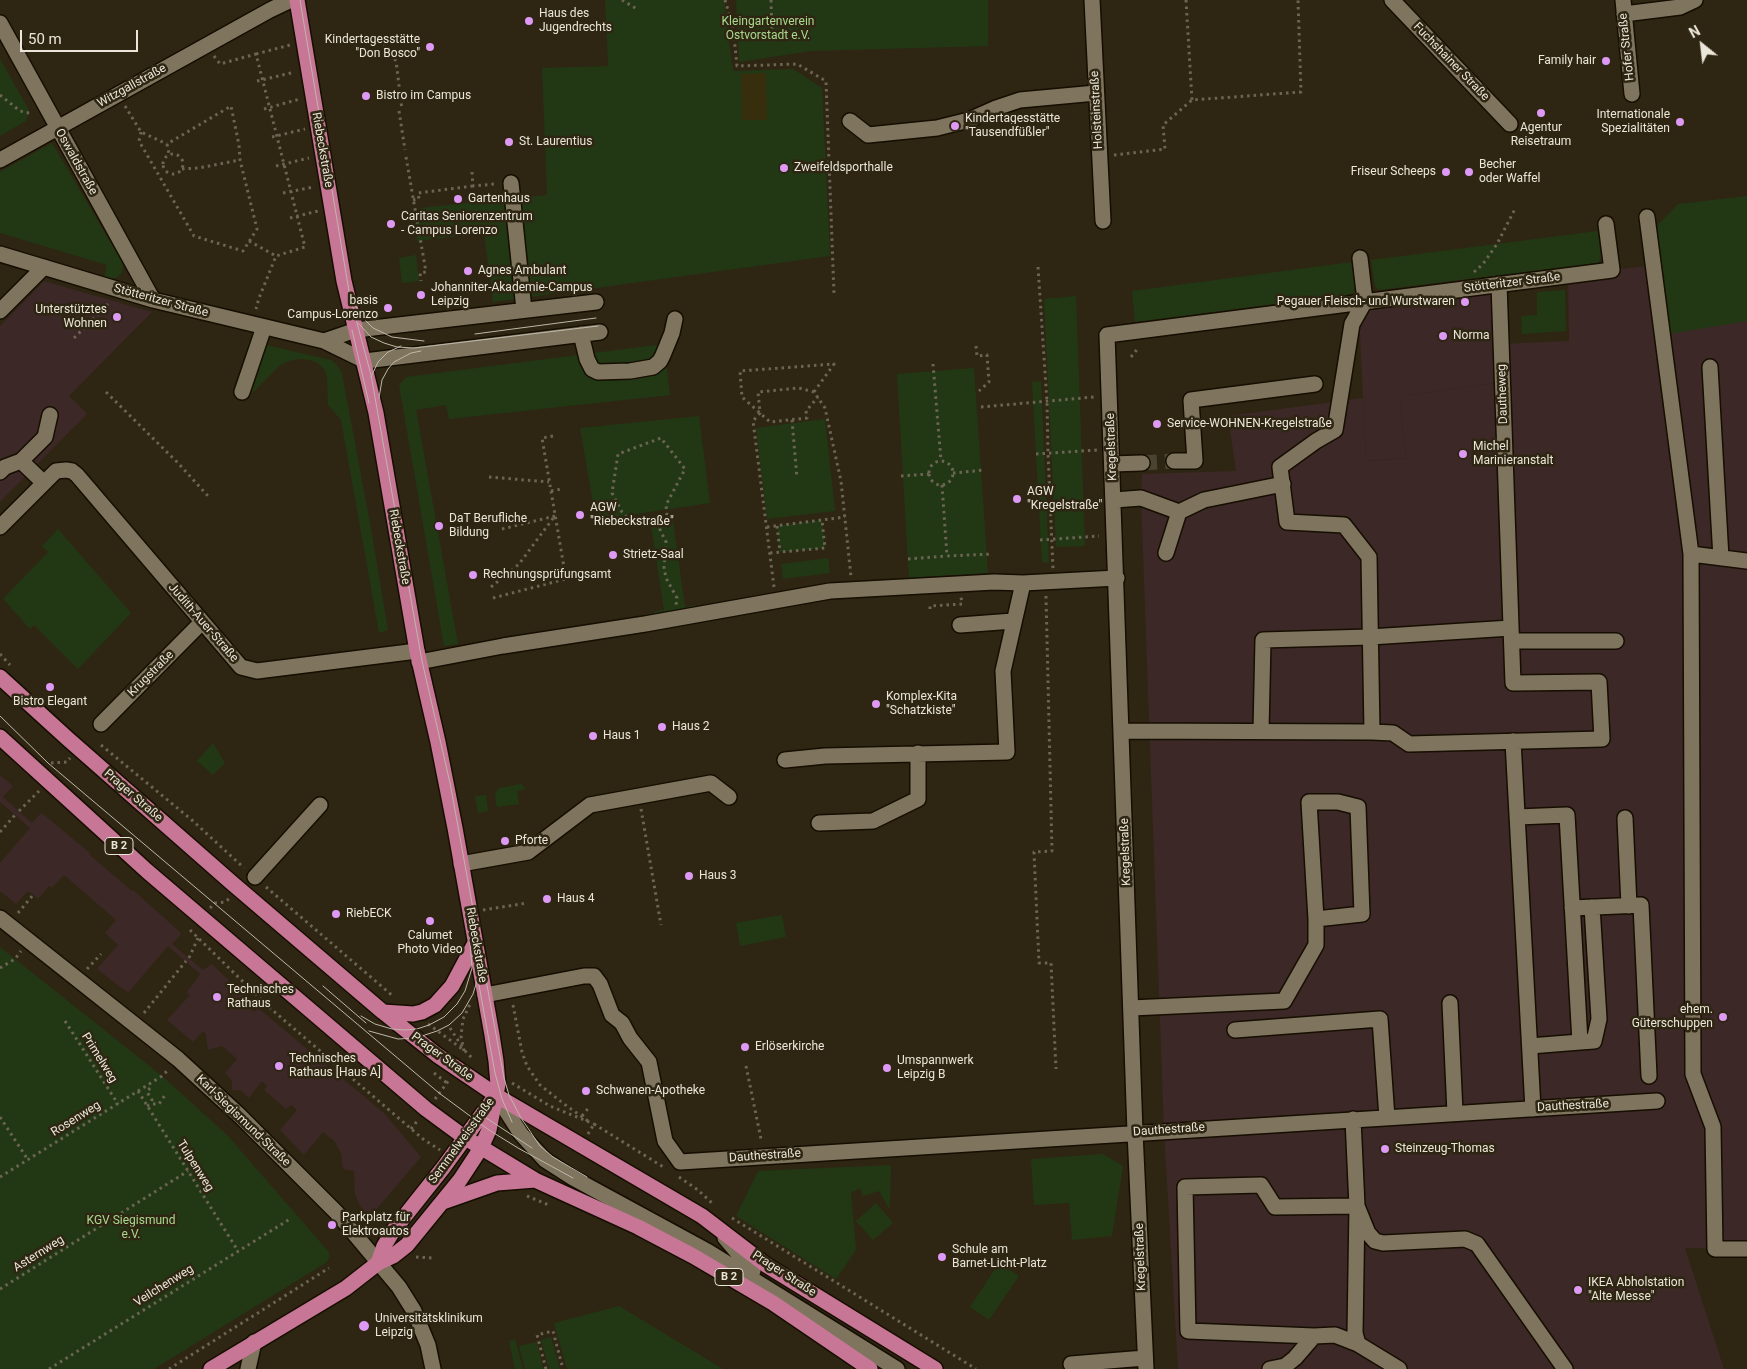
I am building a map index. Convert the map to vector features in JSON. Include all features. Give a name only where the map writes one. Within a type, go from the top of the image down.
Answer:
[{"type":"main road","name":"Riebeckstraße","points":[[297,0],[346,293],[365,361],[376,414],[418,656],[447,784],[475,943],[478,998],[496,1060],[498,1084],[496,1095]]},
{"type":"main road","name":"Prager Straße","points":[[0,677],[198,853],[383,1012],[458,1070],[496,1095],[719,1219],[766,1264],[935,1369]]},
{"type":"main road","name":"B 2","points":[[0,737],[147,871],[426,1109],[464,1137],[535,1180],[638,1227],[692,1256],[773,1303],[870,1369]]},
{"type":"main road","points":[[383,1012],[413,1014],[422,1012],[435,1005],[452,986],[475,943]]},
{"type":"main road","name":"Semmelweisstraße","points":[[378,1263],[384,1246],[393,1231],[443,1168],[496,1095]]},
{"type":"main road","name":"Semmelweisstraße","points":[[211,1369],[346,1288],[378,1263],[393,1256],[407,1245],[444,1202],[481,1148],[490,1130],[496,1095]]},
{"type":"main road","points":[[444,1202],[497,1183],[535,1180]]},
{"type":"street","name":"Witzgallstraße","points":[[0,160],[206,45],[291,0]]},
{"type":"street","name":"Holsteinstraße","points":[[1092,0],[1103,220]]},
{"type":"street","name":"Fuchshainer Straße","points":[[1392,0],[1510,124]]},
{"type":"street","points":[[1623,7],[1680,7],[1695,0]]},
{"type":"street","name":"Hofer Straße","points":[[1623,7],[1632,94]]},
{"type":"street","name":"Oswaldstraße","points":[[0,23],[152,300]]},
{"type":"street","points":[[850,121],[868,135],[937,128],[969,120],[1020,100],[1096,93]]},
{"type":"street","points":[[511,183],[524,310]]},
{"type":"street","points":[[1647,217],[1692,554],[1693,1074],[1714,1127],[1715,1249],[1747,1250]]},
{"type":"street","name":"Stötteritzer Straße","points":[[1107,335],[1612,270],[1606,224]]},
{"type":"street","name":"Stötteritzer Straße","points":[[0,254],[152,300],[324,341],[365,361]]},
{"type":"street","points":[[1360,258],[1365,301],[1352,324],[1335,430],[1280,467],[1287,522],[1344,525],[1369,556],[1372,732]]},
{"type":"street","points":[[0,312],[44,267]]},
{"type":"street","name":"Dautheweg","points":[[1499,284],[1513,683],[1599,682],[1602,739],[1512,741]]},
{"type":"street","points":[[324,341],[356,330],[596,302]]},
{"type":"street","points":[[581,334],[587,359],[592,369],[598,372],[630,371],[653,367],[660,361],[672,333],[675,319]]},
{"type":"street","points":[[242,392],[258,326]]},
{"type":"street","points":[[365,361],[600,332]]},
{"type":"street","name":"Kregelstraße","points":[[1107,335],[1135,1132],[1146,1364]]},
{"type":"street","points":[[1710,367],[1721,558]]},
{"type":"street","points":[[1174,462],[1195,461],[1191,400],[1315,384]]},
{"type":"street","points":[[0,472],[5,467],[22,461],[45,436],[50,415]]},
{"type":"street","points":[[1112,457],[1142,463]]},
{"type":"street","points":[[0,527],[44,483],[22,461]]},
{"type":"street","name":"Judith-Auer-Straße","points":[[44,483],[56,471],[72,471],[201,623],[241,667],[249,670],[264,670],[418,656]]},
{"type":"street","points":[[1114,500],[1141,498],[1179,512],[1204,500],[1283,484]]},
{"type":"street","points":[[1166,553],[1179,512]]},
{"type":"street","points":[[1692,554],[1747,561]]},
{"type":"street","points":[[418,656],[503,646],[679,618],[830,591],[994,582],[1023,583],[1117,578]]},
{"type":"street","points":[[785,760],[825,756],[1007,752],[1003,670],[1023,583]]},
{"type":"street","points":[[960,625],[1013,621]]},
{"type":"street","name":"Krugstraße","points":[[101,724],[201,623]]},
{"type":"street","points":[[1261,731],[1263,640],[1512,635],[1616,641]]},
{"type":"street","points":[[1122,731],[1372,732],[1394,733],[1409,744],[1512,741],[1533,1109]]},
{"type":"street","points":[[819,823],[873,821],[918,799],[918,753]]},
{"type":"street","points":[[461,864],[528,852],[590,805],[711,783],[729,797]]},
{"type":"street","points":[[1131,1008],[1284,1001],[1316,945],[1309,802],[1338,802],[1358,807],[1362,914],[1316,919]]},
{"type":"street","points":[[255,877],[320,806]]},
{"type":"street","points":[[1517,818],[1567,815],[1580,1042]]},
{"type":"street","points":[[1625,818],[1629,906]]},
{"type":"street","points":[[1572,908],[1641,905],[1649,1076]]},
{"type":"street","points":[[1530,1046],[1594,1041],[1599,1019],[1592,907]]},
{"type":"street","name":"Karl-Siegismund-Straße","points":[[0,918],[178,1059],[239,1115],[337,1213],[399,1287],[414,1311],[428,1345],[433,1369]]},
{"type":"street","name":"Dauthestraße","points":[[508,990],[584,976],[594,976],[600,984],[612,1016],[622,1023],[630,1038],[649,1062],[665,1141],[680,1162],[1135,1132],[1657,1101]]},
{"type":"street","points":[[478,998],[508,990]]},
{"type":"street","points":[[1450,1003],[1455,1114]]},
{"type":"street","points":[[1235,1030],[1380,1019],[1387,1118]]},
{"type":"street","points":[[496,1095],[512,1122],[532,1148],[545,1160],[573,1178],[709,1252],[897,1369]]},
{"type":"street","points":[[1352,1119],[1357,1206],[1355,1333],[1358,1344]]},
{"type":"street","points":[[532,1148],[753,1271],[911,1369]]},
{"type":"street","points":[[1357,1206],[1275,1208],[1260,1185],[1185,1188],[1188,1331],[1314,1336],[1335,1335],[1358,1344],[1400,1369]]},
{"type":"street","points":[[1357,1206],[1368,1233],[1375,1241],[1465,1239],[1477,1244],[1565,1369]]},
{"type":"street","points":[[719,1219],[753,1271]]},
{"type":"street","points":[[638,1227],[709,1252]]},
{"type":"street","points":[[1270,1369],[1284,1366],[1295,1358],[1314,1336]]},
{"type":"street","points":[[248,1369],[254,1342]]},
{"type":"street","points":[[1071,1364],[1146,1364]]},
{"type":"path","points":[[622,0],[638,9]]},
{"type":"path","points":[[725,0],[733,27],[737,66],[796,64],[826,81],[834,294]]},
{"type":"path","points":[[770,0],[772,36]]},
{"type":"path","points":[[1186,0],[1192,100]]},
{"type":"path","points":[[1099,156],[1165,149],[1163,124],[1192,100],[1301,92],[1298,0]]},
{"type":"path","points":[[206,45],[220,64],[304,41]]},
{"type":"path","points":[[384,43],[385,48],[396,61],[405,150]]},
{"type":"path","points":[[250,241],[276,256],[305,247],[256,54]]},
{"type":"path","points":[[257,81],[308,68]]},
{"type":"path","points":[[0,94],[20,111],[32,114],[46,107]]},
{"type":"path","points":[[118,94],[141,132],[167,144]]},
{"type":"path","points":[[264,109],[312,96]]},
{"type":"path","points":[[141,132],[139,141],[194,236],[243,251],[257,229],[240,160],[231,106],[167,144]]},
{"type":"path","points":[[272,137],[318,126]]},
{"type":"path","points":[[167,144],[169,154]]},
{"type":"path","points":[[182,169],[183,163],[180,156],[169,154],[162,162],[166,172],[176,174],[182,169],[199,168],[240,160]]},
{"type":"path","points":[[276,166],[323,154]]},
{"type":"path","points":[[406,157],[426,272],[420,273],[421,281]]},
{"type":"path","points":[[160,177],[166,172]]},
{"type":"path","points":[[472,172],[473,186]]},
{"type":"path","points":[[283,193],[328,184]]},
{"type":"path","points":[[413,200],[419,199],[418,193],[495,184]]},
{"type":"path","points":[[290,218],[332,208]]},
{"type":"path","points":[[1471,275],[1483,264],[1497,244],[1516,208]]},
{"type":"path","points":[[258,326],[259,298],[276,256]]},
{"type":"path","points":[[1038,267],[1047,402],[1052,550]]},
{"type":"path","points":[[74,338],[121,290]]},
{"type":"path","points":[[976,346],[977,356],[987,355],[990,382],[980,391]]},
{"type":"path","points":[[1131,357],[1139,347]]},
{"type":"path","points":[[814,392],[834,364],[740,371],[742,397],[770,422],[807,418],[806,410],[818,398]]},
{"type":"path","points":[[933,364],[941,461]]},
{"type":"path","points":[[775,600],[753,421],[760,413],[758,392],[799,388],[814,392],[825,408],[840,481],[853,590]]},
{"type":"path","points":[[106,392],[178,463],[208,496]]},
{"type":"path","points":[[981,407],[1110,396]]},
{"type":"path","points":[[792,420],[797,478]]},
{"type":"path","points":[[553,436],[542,438],[566,579]]},
{"type":"path","points":[[630,522],[622,512],[612,493],[618,454],[661,438],[685,468],[666,505],[667,515]]},
{"type":"path","points":[[1036,454],[1112,457]]},
{"type":"path","points":[[929,474],[934,482],[942,484],[950,481],[953,473],[950,466],[941,461]]},
{"type":"path","points":[[929,474],[932,466],[941,461]]},
{"type":"path","points":[[953,473],[985,470]]},
{"type":"path","points":[[901,476],[929,474]]},
{"type":"path","points":[[489,477],[549,482]]},
{"type":"path","points":[[942,484],[947,556]]},
{"type":"path","points":[[551,492],[562,489]]},
{"type":"path","points":[[502,529],[554,516]]},
{"type":"path","points":[[491,587],[519,564],[554,516]]},
{"type":"path","points":[[654,517],[666,542],[664,567],[666,578],[677,598],[676,610],[679,618]]},
{"type":"path","points":[[767,527],[845,517]]},
{"type":"path","points":[[770,553],[825,548],[822,520]]},
{"type":"path","points":[[778,526],[780,552]]},
{"type":"path","points":[[1040,540],[1115,536]]},
{"type":"path","points":[[908,559],[992,554]]},
{"type":"path","points":[[494,598],[577,576]]},
{"type":"path","points":[[1045,601],[1052,851],[1034,852],[1039,963],[1051,963],[1056,1069]]},
{"type":"path","points":[[930,609],[930,606],[962,604]]},
{"type":"path","points":[[45,766],[48,763],[67,762],[71,757],[65,752]]},
{"type":"path","points":[[19,811],[39,791]]},
{"type":"path","points":[[639,796],[661,925]]},
{"type":"path","points":[[0,832],[16,816]]},
{"type":"path","points":[[17,913],[33,895]]},
{"type":"path","points":[[209,909],[215,903],[225,902],[230,897]]},
{"type":"path","points":[[470,912],[527,903]]},
{"type":"path","points":[[184,924],[258,996],[411,1129],[435,1146]]},
{"type":"path","points":[[135,1025],[188,960],[198,938]]},
{"type":"path","points":[[0,968],[15,958],[28,942]]},
{"type":"path","points":[[87,970],[101,954]]},
{"type":"path","points":[[508,990],[522,1052],[527,1066],[540,1085],[594,1124],[672,1172],[698,1190],[718,1208]]},
{"type":"path","points":[[411,1129],[458,1070],[464,1051],[461,1036],[464,1019],[478,998]]},
{"type":"path","points":[[413,1014],[464,1051]]},
{"type":"path","name":"Primelweg","points":[[65,1021],[118,1104]]},
{"type":"path","points":[[450,1028],[464,1051]]},
{"type":"path","points":[[746,1066],[761,1139]]},
{"type":"path","name":"Rosenweg","points":[[0,1177],[162,1076]]},
{"type":"path","points":[[149,1105],[152,1100],[147,1092],[150,1088]]},
{"type":"path","name":"Tulpenweg","points":[[138,1091],[149,1105],[238,1251]]},
{"type":"path","points":[[149,1105],[159,1104],[165,1095]]},
{"type":"path","points":[[546,1104],[594,1124]]},
{"type":"path","points":[[582,1116],[590,1106]]},
{"type":"path","points":[[0,1117],[28,1160]]},
{"type":"path","name":"Asternweg","points":[[0,1288],[188,1171]]},
{"type":"path","points":[[525,1195],[551,1206]]},
{"type":"path","name":"Veilchenweg","points":[[49,1369],[290,1219]]},
{"type":"path","points":[[719,1219],[976,1369]]},
{"type":"path","points":[[169,1369],[329,1268]]},
{"type":"path","points":[[546,1369],[537,1335],[553,1331],[564,1369]]},
{"type":"shaded area","points":[[1653,265],[1663,334],[1747,321],[1747,1249],[1685,1248],[1724,1369],[1178,1369],[1164,1131],[1141,498],[1142,474],[1236,471],[1228,416],[1363,398],[1366,461],[1406,458],[1400,402],[1408,395],[1502,382],[1501,344],[1569,341],[1568,276]]},
{"type":"shaded area","points":[[44,281],[152,312],[69,396],[87,414],[0,502],[0,326]]},
{"type":"shaded area","points":[[1499,284],[1503,382],[1408,395],[1400,402],[1406,458],[1366,461],[1359,312],[1365,301]]},
{"type":"shaded area","name":"Technisches Rathaus","points":[[0,775],[13,786],[3,797],[32,823],[41,813],[43,814],[133,890],[180,932],[181,934],[172,944],[203,970],[212,964],[254,1005],[251,1009],[254,1012],[258,1008],[384,1113],[421,1157],[368,1219],[355,1194],[354,1171],[343,1169],[341,1153],[334,1141],[323,1132],[304,1155],[280,1130],[297,1110],[291,1105],[286,1109],[264,1090],[267,1086],[262,1081],[249,1098],[241,1090],[232,1090],[232,1081],[225,1073],[237,1059],[222,1046],[208,1050],[206,1034],[203,1031],[193,1042],[167,1020],[190,995],[187,992],[200,974],[168,946],[128,993],[97,969],[118,945],[105,933],[116,920],[64,875],[52,888],[49,886],[38,899],[28,891],[16,904],[0,891],[0,863],[30,828],[0,802]]},
{"type":"green space","points":[[605,0],[724,0],[733,71],[793,69],[822,88],[830,256],[493,302],[484,233],[417,241],[414,221],[420,208],[547,195],[542,68],[608,66]]},
{"type":"green space","name":"Kleingartenverein Ostvorstadt e.V.","points":[[736,0],[988,0],[988,46],[811,51],[739,62]]},
{"type":"green space","points":[[0,59],[29,110],[26,121],[0,136]]},
{"type":"green space","points":[[52,143],[123,264],[122,273],[116,278],[104,278],[107,265],[0,233],[0,172]]},
{"type":"green space","points":[[1747,196],[1747,321],[1663,335],[1649,234],[1678,204]]},
{"type":"green space","points":[[1598,231],[1601,258],[1598,263],[1379,290],[1375,286],[1371,260]]},
{"type":"green space","points":[[416,255],[419,281],[402,283],[399,258]]},
{"type":"green space","points":[[1352,262],[1356,290],[1352,294],[1135,322],[1132,291]]},
{"type":"green space","points":[[1565,290],[1566,331],[1522,334],[1521,316],[1537,315],[1537,292]]},
{"type":"green space","points":[[1076,296],[1085,546],[1056,547],[1044,299]]},
{"type":"green space","points":[[249,341],[331,360],[338,366],[342,374],[388,630],[379,633],[341,420],[328,405],[325,370],[318,363],[310,360],[288,361],[279,366],[250,395],[236,390]]},
{"type":"green space","points":[[664,344],[670,395],[449,419],[446,405],[416,410],[458,644],[444,646],[399,385],[406,377]]},
{"type":"green space","points":[[974,368],[988,573],[909,578],[897,374]]},
{"type":"green space","points":[[1041,381],[1049,563],[1042,562],[1032,382]]},
{"type":"green space","points":[[699,416],[710,503],[596,520],[580,428]]},
{"type":"green space","points":[[825,419],[835,511],[767,519],[756,428]]},
{"type":"green space","points":[[822,520],[825,548],[780,552],[777,526]]},
{"type":"green space","points":[[673,521],[685,607],[696,605],[696,608],[654,615],[654,612],[664,610],[651,525]]},
{"type":"green space","points":[[58,529],[131,613],[78,669],[34,625],[30,629],[3,599],[48,552],[42,546]]},
{"type":"green space","points":[[828,558],[830,573],[783,579],[781,564]]},
{"type":"green space","points":[[213,743],[225,763],[213,775],[197,761]]},
{"type":"green space","points":[[521,784],[526,789],[517,791],[519,804],[499,807],[496,805],[495,794],[499,788]]},
{"type":"green space","points":[[486,795],[488,811],[478,813],[475,796]]},
{"type":"green space","points":[[782,915],[786,937],[740,946],[736,923]]},
{"type":"green space","name":"KGV Siegismund e.V.","points":[[0,947],[162,1076],[227,1135],[328,1251],[330,1256],[327,1262],[154,1369],[0,1369]]},
{"type":"green space","points":[[1103,1154],[1123,1166],[1112,1236],[1072,1240],[1069,1203],[1034,1205],[1031,1159]]},
{"type":"green space","points":[[891,1165],[890,1210],[879,1191],[863,1196],[860,1188],[851,1193],[856,1250],[836,1279],[736,1216],[758,1171]]},
{"type":"green space","points":[[876,1203],[893,1223],[873,1240],[856,1221]]},
{"type":"green space","points":[[999,1263],[1019,1276],[989,1320],[970,1307]]},
{"type":"green space","points":[[619,1306],[723,1369],[567,1369],[554,1323]]},
{"type":"green space","points":[[551,1337],[560,1369],[549,1369],[541,1340]]},
{"type":"green space","points":[[515,1339],[523,1369],[515,1369],[509,1341]]},
{"type":"green space","points":[[537,1342],[543,1369],[525,1369],[519,1346]]},
{"type":"sand","points":[[766,73],[767,120],[742,120],[741,74]]},
{"type":"tunnel","points":[[1142,463],[1174,461]]},
{"type":"tram line","points":[[300,0],[350,297],[371,375],[422,661],[450,783],[504,1078],[509,1095],[521,1118],[540,1146],[553,1157],[587,1177]]},
{"type":"tram line","points":[[355,305],[361,316],[373,328],[392,337],[424,341]]},
{"type":"tram line","points":[[475,334],[596,318]]},
{"type":"tram line","points":[[358,323],[371,337],[384,343],[397,347],[414,348],[598,326]]},
{"type":"tram line","points":[[352,330],[369,403]]},
{"type":"tram line","points":[[371,377],[378,362],[388,352],[401,346]]},
{"type":"tram line","points":[[379,398],[382,380],[394,362],[411,353],[421,351]]},
{"type":"tram line","points":[[0,716],[48,763],[439,1093],[489,1130],[573,1178]]},
{"type":"tram line","points":[[361,1016],[375,1024],[392,1029],[405,1030],[417,1029],[444,1017],[457,1004],[465,991],[472,968],[469,930]]},
{"type":"tram line","points":[[369,1031],[398,1039],[416,1038],[437,1031],[449,1025],[462,1013],[473,994],[477,981]]},
{"type":"tram line","points":[[479,985],[495,1073],[502,1099],[512,1122]]},
{"type":"tram line","points":[[323,986],[366,1023]]},
{"type":"tram line","points":[[477,1112],[532,1148]]},
{"type":"place","name":"Haus des Jugendrechts","points":[[529,21]]},
{"type":"place","name":"Kindertagesstätte \"Don Bosco\"","points":[[430,47]]},
{"type":"place","name":"Family hair","points":[[1606,61]]},
{"type":"place","name":"Bistro im Campus","points":[[366,96]]},
{"type":"place","name":"Agentur Reisetraum","points":[[1541,113]]},
{"type":"place","name":"Internationale Spezialitäten","points":[[1680,122]]},
{"type":"place","name":"Kindertagesstätte \"Tausendfüßler\"","points":[[955,126]]},
{"type":"place","name":"St. Laurentius","points":[[509,142]]},
{"type":"place","name":"Zweifeldsporthalle","points":[[784,168]]},
{"type":"place","name":"Friseur Scheeps","points":[[1446,172]]},
{"type":"place","name":"Becher oder Waffel","points":[[1469,172]]},
{"type":"place","name":"Gartenhaus","points":[[458,199]]},
{"type":"place","name":"Caritas Seniorenzentrum - Campus Lorenzo","points":[[391,224]]},
{"type":"place","name":"Agnes Ambulant","points":[[468,271]]},
{"type":"place","name":"Johanniter-Akademie-Campus Leipzig","points":[[421,295]]},
{"type":"place","name":"Pegauer Fleisch- und Wurstwaren","points":[[1465,302]]},
{"type":"place","name":"basis Campus-Lorenzo","points":[[388,308]]},
{"type":"place","name":"Unterstütztes Wohnen","points":[[117,317]]},
{"type":"place","name":"Norma","points":[[1443,336]]},
{"type":"place","name":"Service-WOHNEN-Kregelstraße","points":[[1157,424]]},
{"type":"place","name":"Michel Marinieranstalt","points":[[1463,454]]},
{"type":"place","name":"AGW \"Kregelstraße\"","points":[[1017,499]]},
{"type":"place","name":"AGW \"Riebeckstraße\"","points":[[580,515]]},
{"type":"place","name":"DaT Berufliche Bildung","points":[[439,526]]},
{"type":"place","name":"Strietz-Saal","points":[[613,555]]},
{"type":"place","name":"Rechnungsprüfungsamt","points":[[473,575]]},
{"type":"place","name":"Bistro Elegant","points":[[50,687]]},
{"type":"place","name":"Komplex-Kita \"Schatzkiste\"","points":[[876,704]]},
{"type":"place","name":"Haus 2","points":[[662,727]]},
{"type":"place","name":"Haus 1","points":[[593,736]]},
{"type":"place","name":"Pforte","points":[[505,841]]},
{"type":"place","name":"Haus 3","points":[[689,876]]},
{"type":"place","name":"Haus 4","points":[[547,899]]},
{"type":"place","name":"RiebECK","points":[[336,914]]},
{"type":"place","name":"Calumet Photo Video","points":[[430,921]]},
{"type":"place","name":"Technisches Rathaus","points":[[217,997]]},
{"type":"place","name":"ehem. Güterschuppen","points":[[1723,1017]]},
{"type":"place","name":"Erlöserkirche","points":[[745,1047]]},
{"type":"place","name":"Technisches Rathaus [Haus A]","points":[[279,1066]]},
{"type":"place","name":"Umspannwerk Leipzig B","points":[[887,1068]]},
{"type":"place","name":"Schwanen-Apotheke","points":[[586,1091]]},
{"type":"place","name":"Steinzeug-Thomas","points":[[1385,1149]]},
{"type":"place","name":"Parkplatz für Elektroautos","points":[[332,1225]]},
{"type":"place","name":"Schule am Barnet-Licht-Platz","points":[[942,1257]]},
{"type":"place","name":"IKEA Abholstation \"Alte Messe\"","points":[[1578,1290]]},
{"type":"place","name":"Universitätsklinikum Leipzig","points":[[364,1326]]}]
